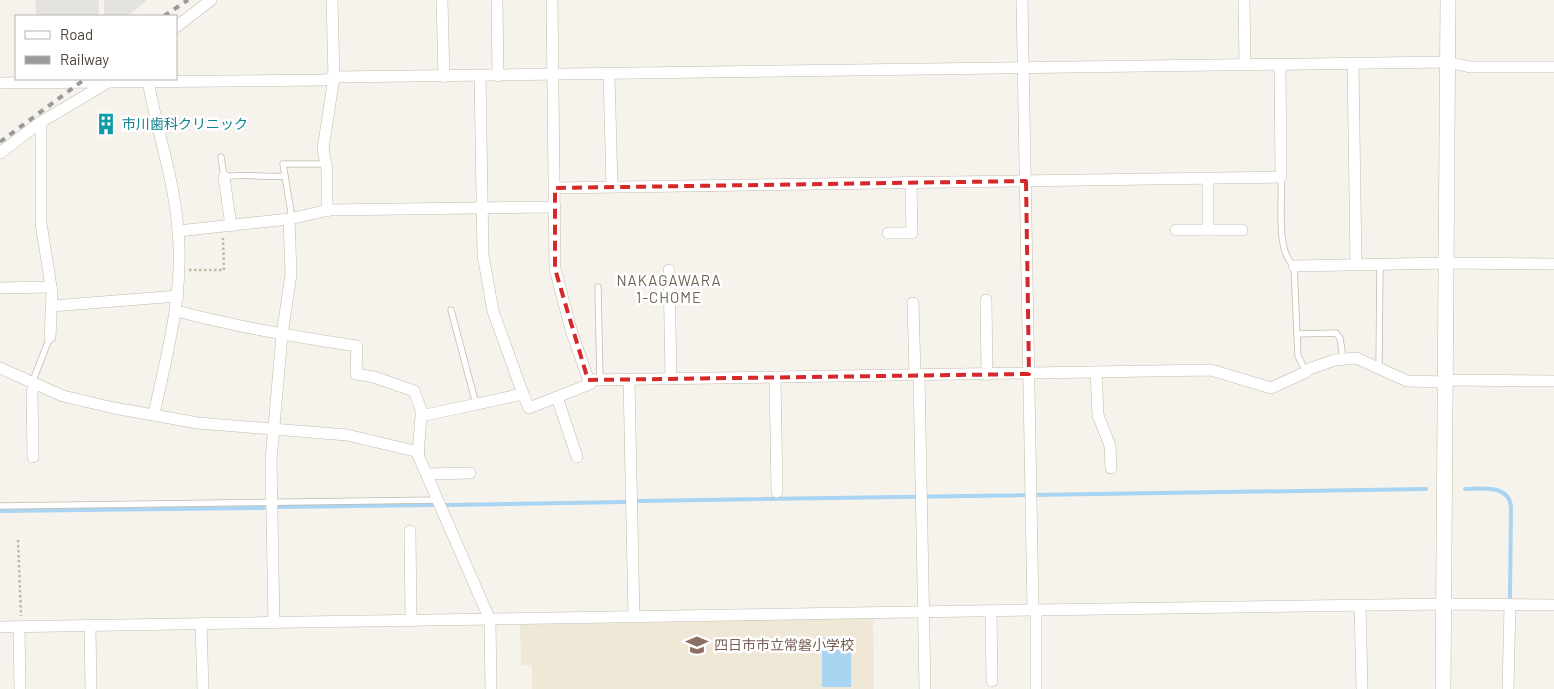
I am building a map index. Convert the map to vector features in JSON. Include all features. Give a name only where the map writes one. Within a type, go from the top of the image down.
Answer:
[{"type":"street","points":[[178,25],[211,0]]},
{"type":"street","points":[[327,211],[326,164],[323,149],[334,77],[332,0]]},
{"type":"street","points":[[442,0],[444,76]]},
{"type":"street","points":[[497,0],[498,76]]},
{"type":"street","points":[[552,0],[555,268],[572,333],[594,380]]},
{"type":"street","points":[[1022,0],[1036,689]]},
{"type":"street","points":[[1244,0],[1245,65]]},
{"type":"street","points":[[1443,689],[1448,0]]},
{"type":"street","points":[[0,83],[81,82],[105,84],[150,80],[325,80],[334,77],[552,76],[1447,62],[1470,67],[1554,67]]},
{"type":"street","points":[[1353,63],[1356,265]]},
{"type":"street","points":[[555,188],[1281,177],[1280,65]]},
{"type":"street","points":[[609,75],[612,187]]},
{"type":"street","points":[[480,76],[482,240],[487,288],[504,343],[529,408],[590,384],[594,380],[1211,370],[1272,388],[1309,369],[1343,358],[1364,360],[1407,381],[1554,382]]},
{"type":"street","points":[[150,80],[157,127],[172,182],[178,231],[179,270],[176,310],[154,414]]},
{"type":"street","points":[[0,153],[41,122],[105,84]]},
{"type":"street","points":[[41,122],[41,223],[51,288],[50,337]]},
{"type":"street","points":[[224,177],[227,226]]},
{"type":"street","points":[[1208,178],[1208,230]]},
{"type":"street","points":[[888,233],[912,233],[911,183]]},
{"type":"street","points":[[178,231],[289,219],[327,211],[481,206],[555,207]]},
{"type":"street","points":[[274,623],[271,460],[282,335],[291,274],[289,219]]},
{"type":"street","points":[[1176,230],[1242,230]]},
{"type":"street","points":[[1294,266],[1447,263],[1554,264]]},
{"type":"street","points":[[669,270],[671,379]]},
{"type":"street","points":[[0,288],[51,288]]},
{"type":"street","points":[[52,306],[178,296]]},
{"type":"street","points":[[986,300],[987,375]]},
{"type":"street","points":[[913,303],[922,497],[925,689]]},
{"type":"street","points":[[176,310],[225,324],[357,346],[356,374],[374,377],[414,390],[423,415],[421,416],[419,452],[426,474],[490,620],[491,689]]},
{"type":"street","points":[[0,368],[63,396],[114,408],[154,414],[188,422],[347,435],[419,452]]},
{"type":"street","points":[[1096,372],[1098,415],[1110,446],[1111,468]]},
{"type":"street","points":[[775,377],[777,492]]},
{"type":"street","points":[[629,380],[634,617]]},
{"type":"street","points":[[33,383],[33,457]]},
{"type":"street","points":[[423,415],[523,394]]},
{"type":"street","points":[[557,397],[577,457]]},
{"type":"street","points":[[426,474],[470,472]]},
{"type":"street","points":[[410,531],[411,621]]},
{"type":"street","points":[[1508,689],[1510,604]]},
{"type":"street","points":[[1360,605],[1362,689]]},
{"type":"street","points":[[0,627],[1360,605],[1554,605]]},
{"type":"street","points":[[991,611],[992,680]]},
{"type":"street","points":[[201,624],[202,689]]},
{"type":"street","points":[[90,626],[91,689]]},
{"type":"street","points":[[20,627],[20,689]]},
{"type":"lane","points":[[221,157],[224,177],[247,173],[262,178],[285,176]]},
{"type":"lane","points":[[289,219],[291,212],[283,164],[326,164]]},
{"type":"lane","points":[[1281,177],[1282,244],[1290,262],[1294,266],[1298,356],[1306,372]]},
{"type":"lane","points":[[1379,368],[1380,264]]},
{"type":"lane","points":[[594,380],[598,287]]},
{"type":"lane","points":[[451,310],[476,404]]},
{"type":"lane","points":[[1297,334],[1336,333],[1340,338],[1343,358]]},
{"type":"lane","points":[[33,383],[50,337]]},
{"type":"lane","points":[[0,506],[437,500]]},
{"type":"path","points":[[179,270],[224,270],[227,226]]},
{"type":"path","points":[[18,540],[20,627]]},
{"type":"highlighted area","points":[[1026,181],[1029,374],[588,380],[555,269],[555,188]]},
{"type":"shaded area","points":[[35,0],[99,0],[99,15],[36,15]]},
{"type":"shaded area","points":[[104,0],[147,0],[129,15],[104,15]]},
{"type":"shaded area","name":"四日市市立常磐小学校","points":[[873,618],[874,689],[532,689],[532,665],[521,665],[520,625]]},
{"type":"water","points":[[822,638],[851,638],[851,687],[822,687]]},
{"type":"waterway","points":[[639,501],[1426,489]]},
{"type":"waterway","points":[[1465,489],[1494,489],[1505,494],[1509,500],[1511,507],[1510,597]]},
{"type":"waterway","points":[[447,505],[625,502]]},
{"type":"waterway","points":[[278,507],[433,505]]},
{"type":"waterway","points":[[0,511],[264,508]]},
{"type":"railway","points":[[166,15],[188,0]]},
{"type":"railway","points":[[0,142],[84,80]]},
{"type":"place","name":"市川歯科クリニック","points":[[106,124]]},
{"type":"place","name":"四日市市立常磐小学校","points":[[697,645]]},
{"type":"district","name":"NAKAGAWARA 1-CHOME","points":[[669,290]]}]
